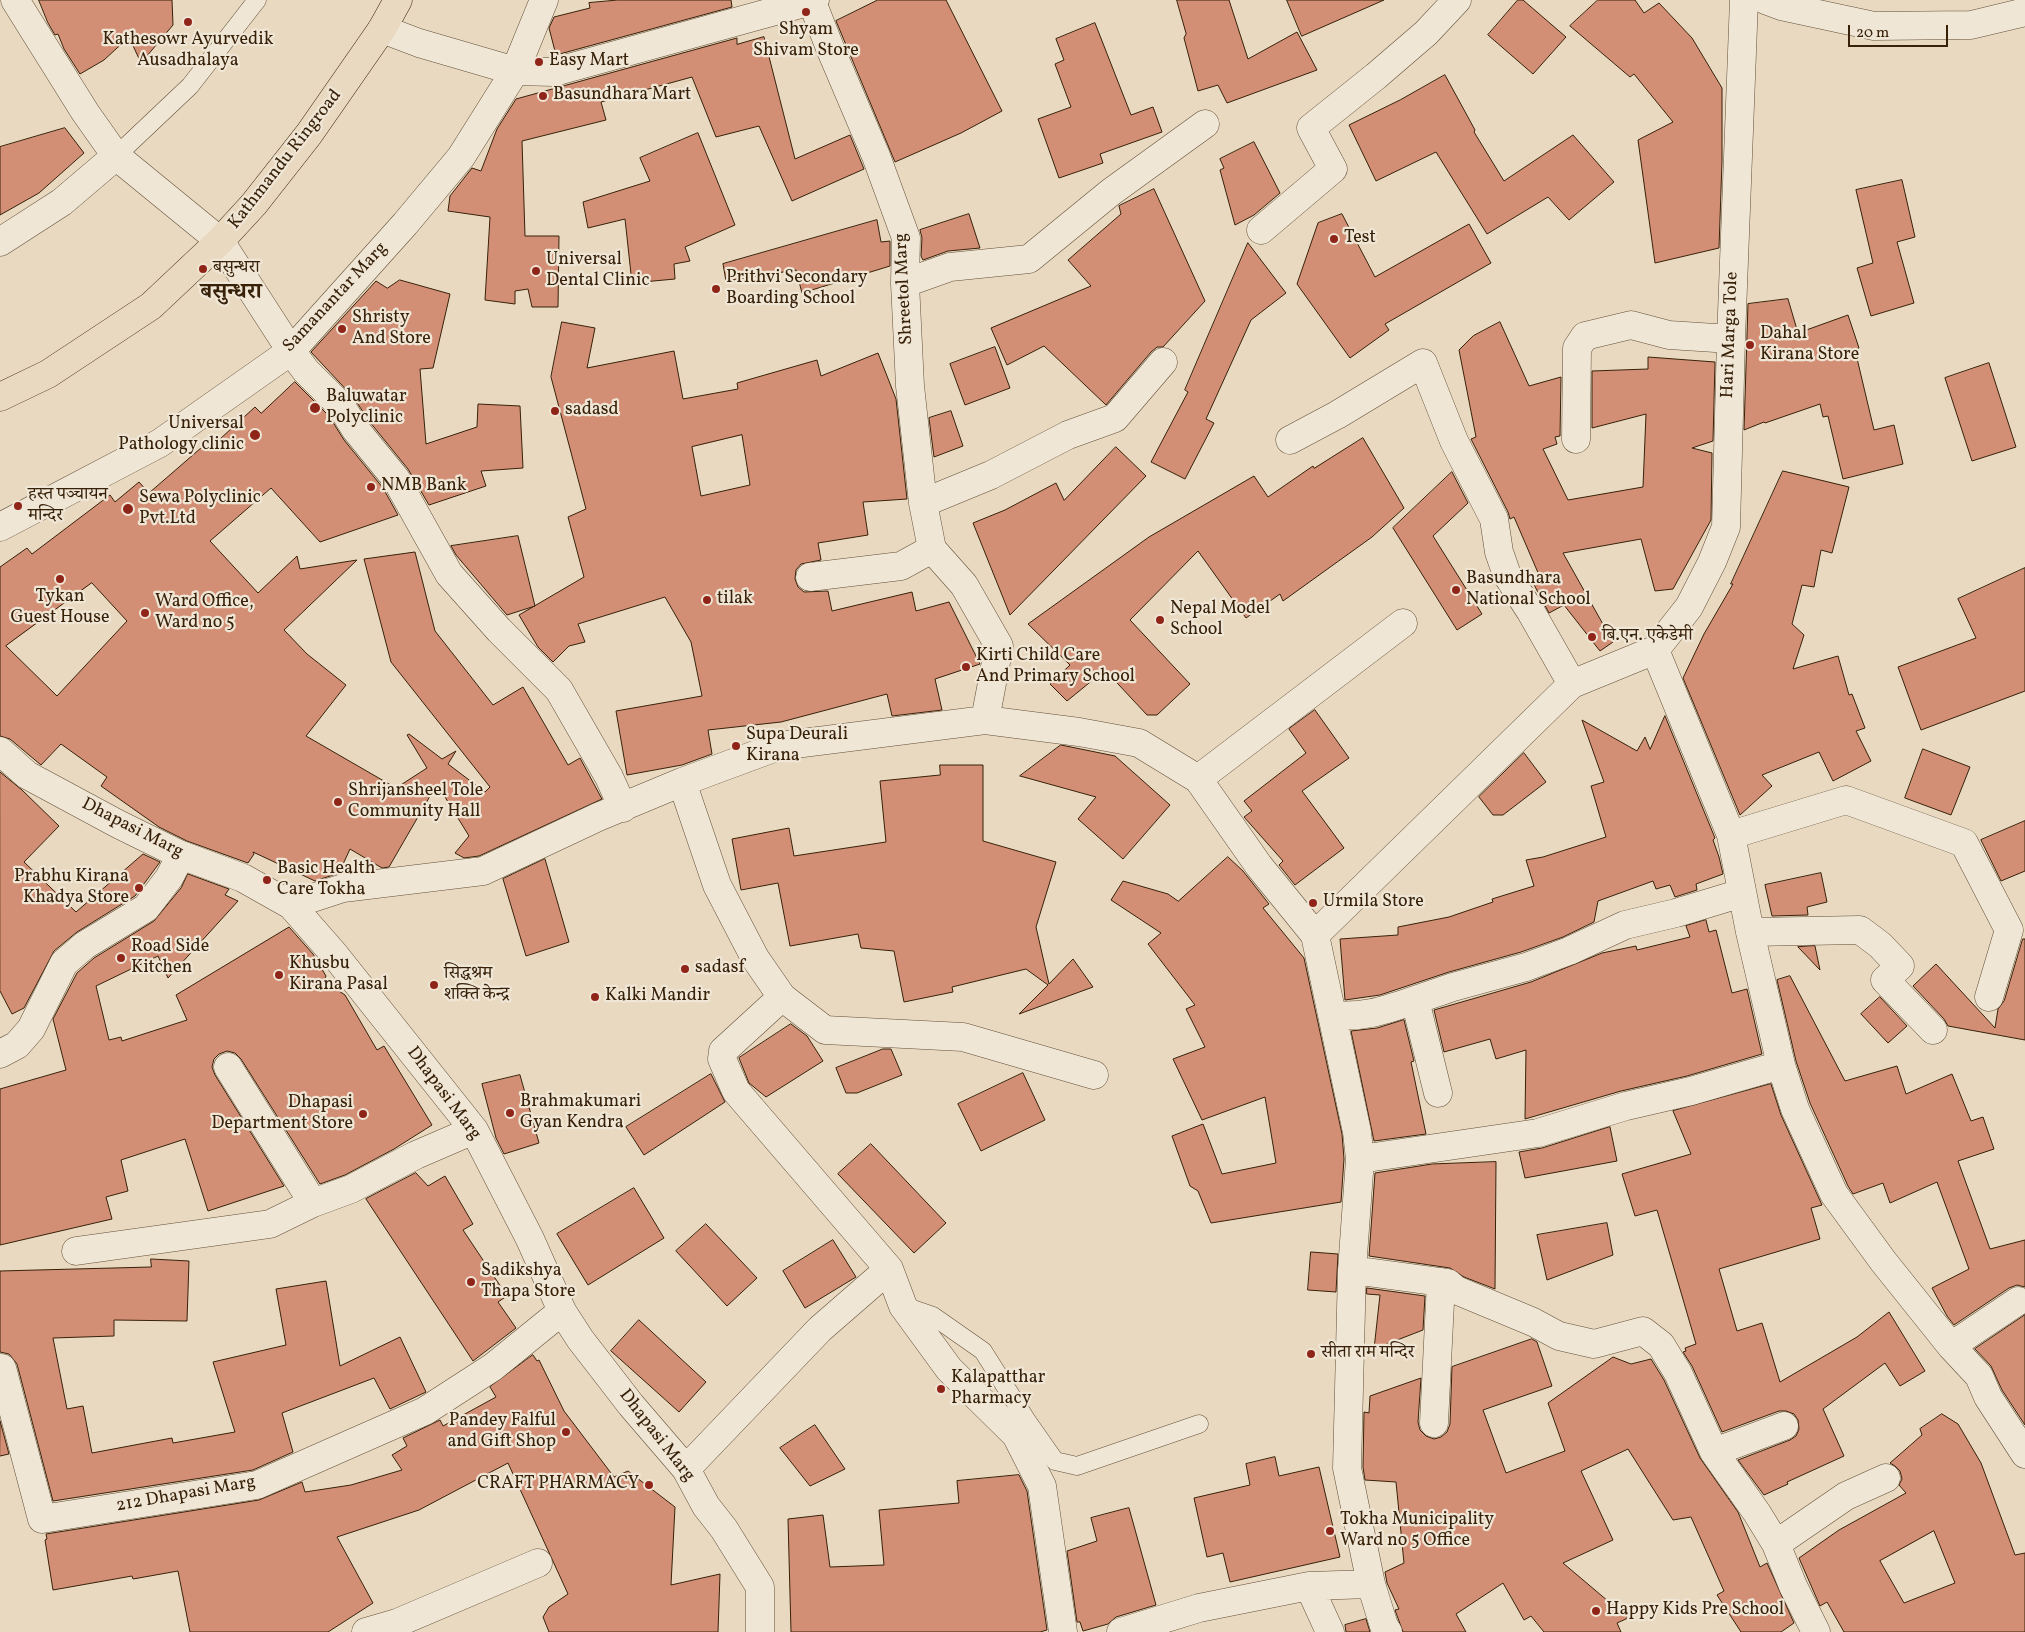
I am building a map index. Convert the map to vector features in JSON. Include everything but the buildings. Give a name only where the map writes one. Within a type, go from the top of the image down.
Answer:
[{"type":"highway","name":"Kathmandu Ringroad","points":[[0,397],[48,374],[151,306],[220,242],[287,164],[382,29],[398,0]]},
{"type":"street","points":[[15,0],[85,112],[116,156],[220,242],[290,351],[341,406],[356,430],[396,479],[449,574],[499,630],[559,690],[609,776],[623,808]]},
{"type":"street","name":"Samanantar Marg","points":[[0,527],[160,443],[290,351],[405,224],[461,157],[515,71],[544,0]]},
{"type":"street","points":[[1261,230],[1333,169],[1311,128],[1426,33],[1456,0]]},
{"type":"street","name":"Hari Marga Tole","points":[[1655,650],[1689,607],[1712,562],[1726,527],[1744,0]]},
{"type":"street","points":[[1765,0],[1781,6],[1874,26],[1971,25],[2025,12]]},
{"type":"street","points":[[382,29],[419,43],[515,71],[554,72],[813,1]]},
{"type":"street","name":"Shreetol Marg","points":[[813,1],[830,48],[876,156],[906,238],[905,283],[910,386],[924,503],[932,549]]},
{"type":"street","points":[[905,283],[950,267],[1029,260],[1112,192],[1205,124]]},
{"type":"street","points":[[0,242],[62,202],[116,156]]},
{"type":"street","points":[[1576,439],[1577,348],[1585,336],[1631,325],[1669,335],[1731,339]]},
{"type":"street","points":[[924,503],[991,475],[1068,436],[1115,418],[1163,362]]},
{"type":"street","points":[[1290,440],[1337,415],[1423,363],[1454,441],[1494,519],[1499,552],[1507,575],[1531,612],[1572,684]]},
{"type":"street","points":[[810,577],[901,566],[932,549],[964,585],[999,646],[985,720]]},
{"type":"street","points":[[1198,779],[1403,623]]},
{"type":"street","points":[[1315,935],[1572,684],[1655,650],[1730,835],[1781,1065],[1796,1109],[1834,1194],[1883,1261],[1951,1346],[1979,1376],[1988,1397],[2025,1454]]},
{"type":"street","points":[[291,904],[343,888],[484,871],[682,782],[779,746],[985,720],[1079,732],[1139,743],[1198,779],[1259,866],[1315,935],[1357,1132],[1360,1159],[1352,1270],[1347,1468],[1371,1584],[1384,1626],[1388,1632]]},
{"type":"street","name":"Dhapasi Marg","points":[[0,751],[27,775],[118,824],[181,854],[243,878],[291,904],[334,954],[474,1130],[530,1238],[562,1311],[580,1339],[631,1405],[686,1469],[706,1506],[724,1529],[760,1587],[760,1632]]},
{"type":"street","points":[[682,782],[717,885],[755,958],[782,997],[825,1030],[963,1037],[1094,1075]]},
{"type":"street","points":[[1730,835],[1846,800],[1964,843],[2009,930],[1989,997]]},
{"type":"street","points":[[0,1054],[17,1045],[31,1029],[64,963],[85,945],[146,908],[169,878],[181,854]]},
{"type":"street","points":[[1332,1015],[1371,1014],[1453,987],[1526,967],[1569,951],[1625,925],[1676,913],[1742,893]]},
{"type":"street","points":[[1750,932],[1860,930],[1880,944],[1897,961],[1900,966],[1885,980],[1933,1030]]},
{"type":"street","points":[[782,997],[723,1052],[722,1060],[736,1090],[889,1269],[903,1306],[949,1369],[1016,1435],[1042,1486],[1063,1632]]},
{"type":"street","points":[[1414,1000],[1438,1093]]},
{"type":"street","points":[[1360,1159],[1538,1133],[1626,1106],[1692,1091],[1781,1065]]},
{"type":"street","points":[[228,1067],[313,1203]]},
{"type":"street","points":[[76,1251],[270,1224],[313,1203],[351,1189],[416,1155],[474,1130]]},
{"type":"street","points":[[686,1469],[820,1329],[889,1269]]},
{"type":"street","points":[[1352,1270],[1448,1283],[1456,1290],[1533,1322],[1559,1336],[1594,1344],[1643,1331],[1661,1345],[1678,1373],[1714,1452],[1757,1513],[1776,1544],[1793,1586],[1816,1632]]},
{"type":"street","points":[[1434,1423],[1441,1282]]},
{"type":"street","points":[[1951,1346],[2018,1301]]},
{"type":"street","name":"212 Dhapasi Marg","points":[[1,1365],[42,1519],[257,1485],[425,1411],[494,1367],[562,1311]]},
{"type":"street","points":[[1714,1452],[1784,1426]]},
{"type":"street","points":[[1776,1544],[1846,1496],[1886,1478]]},
{"type":"street","points":[[366,1632],[397,1623],[538,1563]]},
{"type":"street","points":[[1121,1632],[1199,1608],[1309,1586],[1371,1584]]},
{"type":"street","points":[[1309,1586],[1330,1632]]},
{"type":"lane","points":[[116,156],[190,86],[257,0]]},
{"type":"lane","points":[[903,1306],[933,1316],[984,1351],[1027,1422],[1055,1461],[1077,1466],[1199,1424]]},
{"type":"place","name":"Shyam Shivam Store","points":[[806,12]]},
{"type":"place","name":"Kathesowr Ayurvedik Ausadhalaya","points":[[188,22]]},
{"type":"place","name":"Easy Mart","points":[[539,62]]},
{"type":"place","name":"Basundhara Mart","points":[[543,96]]},
{"type":"place","name":"Test","points":[[1334,239]]},
{"type":"place","name":"बसुन्धरा","points":[[203,269]]},
{"type":"place","name":"Universal Dental Clinic","points":[[536,271]]},
{"type":"place","name":"Prithvi Secondary Boarding School","points":[[716,289]]},
{"type":"place","name":"Shristy And Store","points":[[342,329]]},
{"type":"place","name":"Dahal Kirana Store","points":[[1750,345]]},
{"type":"place","name":"Baluwatar Polyclinic","points":[[315,408]]},
{"type":"place","name":"sadasd","points":[[555,411]]},
{"type":"place","name":"Universal Pathology clinic","points":[[255,435]]},
{"type":"place","name":"NMB Bank","points":[[371,487]]},
{"type":"place","name":"हस्त पञ्चायन मन्दिर","points":[[18,506]]},
{"type":"place","name":"Sewa Polyclinic Pvt.Ltd","points":[[128,509]]},
{"type":"place","name":"Tykan Guest House","points":[[60,579]]},
{"type":"place","name":"Basundhara National School","points":[[1456,590]]},
{"type":"place","name":"tilak","points":[[707,600]]},
{"type":"place","name":"Ward Office, Ward no 5","points":[[145,613]]},
{"type":"place","name":"Nepal Model School","points":[[1160,620]]},
{"type":"place","name":"बि.एन. एकेडेमी","points":[[1592,637]]},
{"type":"place","name":"Kirti Child Care And Primary School","points":[[966,667]]},
{"type":"place","name":"Supa Deurali Kirana","points":[[736,746]]},
{"type":"place","name":"Shrijansheel Tole Community Hall","points":[[338,802]]},
{"type":"place","name":"Basic Health Care Tokha","points":[[267,880]]},
{"type":"place","name":"Prabhu Kirana Khadya Store","points":[[139,888]]},
{"type":"place","name":"Urmila Store","points":[[1313,903]]},
{"type":"place","name":"Road Side Kitchen","points":[[121,958]]},
{"type":"place","name":"sadasf","points":[[685,969]]},
{"type":"place","name":"Khusbu Kirana Pasal","points":[[279,975]]},
{"type":"place","name":"सिद्धश्रम शक्ति केन्द्र","points":[[434,985]]},
{"type":"place","name":"Kalki Mandir","points":[[595,997]]},
{"type":"place","name":"Brahmakumari Gyan Kendra","points":[[510,1113]]},
{"type":"place","name":"Dhapasi Department Store","points":[[363,1114]]},
{"type":"place","name":"Sadikshya Thapa Store","points":[[471,1282]]},
{"type":"place","name":"सीता राम मन्दिर","points":[[1311,1354]]},
{"type":"place","name":"Kalapatthar Pharmacy","points":[[941,1389]]},
{"type":"place","name":"Pandey Falful and Gift Shop","points":[[566,1432]]},
{"type":"place","name":"CRAFT PHARMACY","points":[[649,1485]]},
{"type":"place","name":"Tokha Municipality Ward no 5 Office","points":[[1330,1531]]},
{"type":"place","name":"Happy Kids Pre School","points":[[1596,1611]]},
{"type":"district","name":"बसुन्धरा","points":[[231,294]]}]
